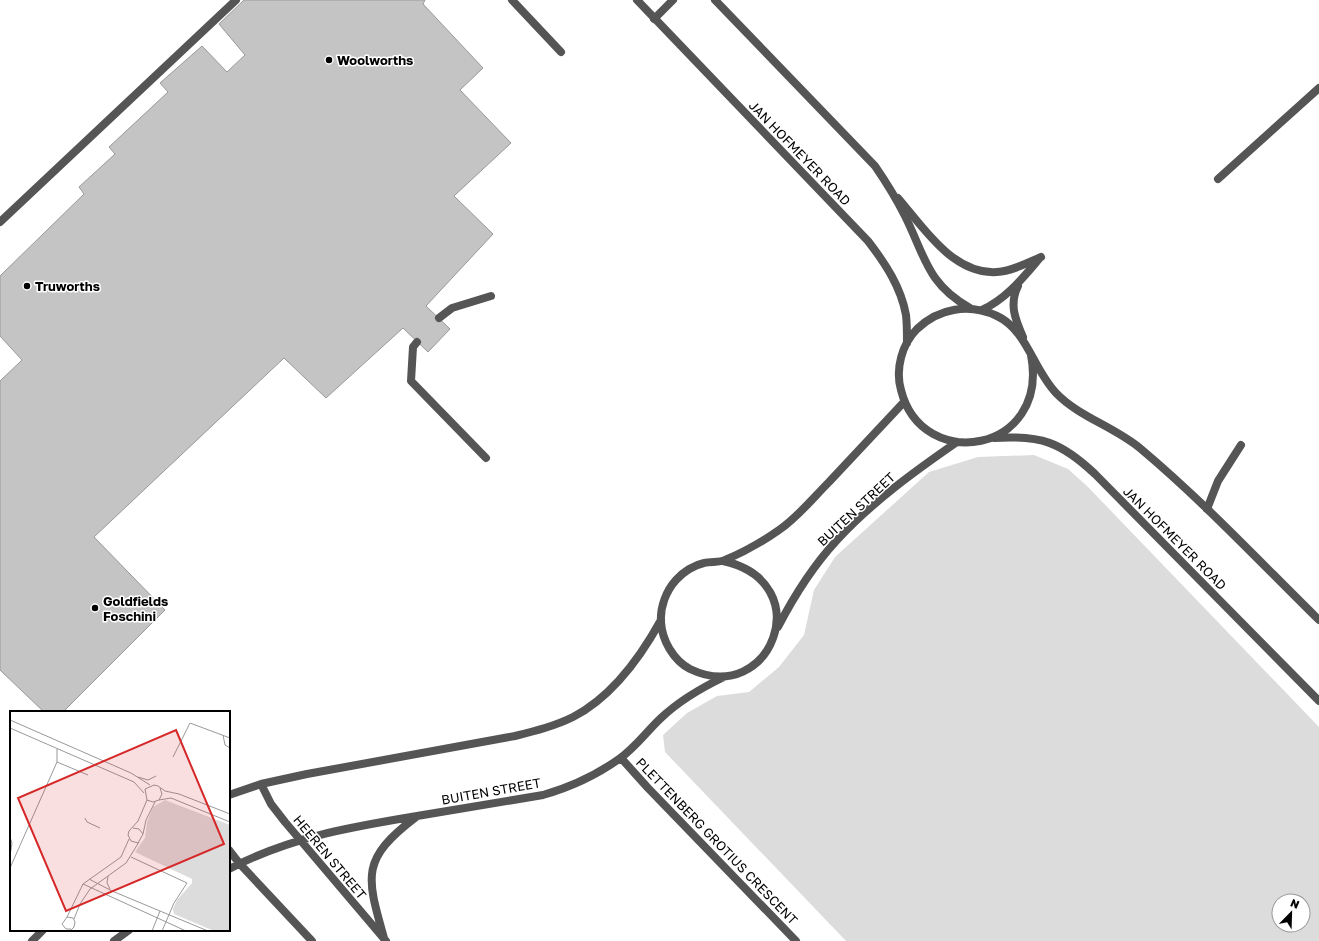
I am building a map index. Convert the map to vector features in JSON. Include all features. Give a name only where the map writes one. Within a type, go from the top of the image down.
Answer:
[{"type":"street","points":[[0,222],[236,0]]},
{"type":"street","points":[[512,0],[561,52]]},
{"type":"street","name":"JAN HOFMEYER ROAD","points":[[636,0],[868,241],[888,267],[897,289],[906,315],[907,344]]},
{"type":"street","points":[[654,19],[673,0]]},
{"type":"street","points":[[715,0],[875,166],[893,193],[906,217],[925,263],[933,277],[946,291],[970,308]]},
{"type":"street","points":[[1218,179],[1319,88]]},
{"type":"street","points":[[893,193],[939,245],[956,259],[971,268],[998,272],[1041,257],[1021,281],[1000,300],[982,310]]},
{"type":"street","points":[[1021,281],[1014,293],[1014,318],[1042,376],[1057,394],[1076,408],[1132,441],[1207,509],[1319,620]]},
{"type":"street","points":[[439,318],[452,308],[491,296]]},
{"type":"street","points":[[1024,341],[1013,327],[999,316],[982,310],[970,308],[955,309],[940,313],[927,321],[916,331],[907,344],[901,357],[899,372],[900,388],[904,402],[913,417],[926,429],[940,438],[957,442],[974,443],[991,439],[1006,431],[1018,419],[1027,405],[1033,383],[1034,371],[1031,354]]},
{"type":"street","points":[[417,342],[413,347],[411,381],[486,458]]},
{"type":"street","points":[[723,561],[757,545],[781,529],[807,505],[904,402]]},
{"type":"street","name":"JAN HOFMEYER ROAD","points":[[991,439],[1020,437],[1057,445],[1070,452],[1095,474],[1319,701]]},
{"type":"street","name":"BUITEN STREET","points":[[776,631],[801,586],[838,539],[917,470],[957,442]]},
{"type":"street","points":[[1207,509],[1218,481],[1241,445]]},
{"type":"street","points":[[723,561],[739,564],[754,572],[765,584],[773,598],[777,614],[776,631],[771,644],[758,661],[740,672],[727,676],[713,676],[700,673],[687,667],[668,647],[663,634],[661,620],[662,607],[667,592],[676,579],[689,569],[704,563],[723,561]]},
{"type":"street","points":[[230,795],[261,784],[515,736],[549,728],[574,716],[600,700],[620,680],[636,659],[661,620]]},
{"type":"street","name":"BUITEN STREET","points":[[230,868],[298,839],[370,823],[550,793],[570,787],[583,781],[621,758],[680,702],[700,688],[727,676]]},
{"type":"street","name":"PLETTENBERG GROTIUS CRESCENT","points":[[621,758],[648,788],[796,941]]},
{"type":"street","name":"HEEREN STREET","points":[[261,784],[271,804],[298,839],[385,941]]},
{"type":"street","points":[[385,941],[374,902],[371,883],[373,866],[377,854],[385,843],[416,816]]},
{"type":"street","points":[[230,851],[239,864],[312,941]]},
{"type":"street","points":[[32,941],[42,931]]},
{"type":"street","points":[[114,941],[128,931]]},
{"type":"shaded area","points":[[1034,455],[1068,469],[1088,487],[1319,727],[1319,941],[846,941],[665,752],[663,735],[687,713],[717,696],[749,692],[779,667],[804,635],[814,590],[835,557],[929,472],[978,457]]},
{"type":"building","points":[[244,0],[425,0],[423,4],[483,68],[460,90],[511,143],[454,196],[493,234],[426,306],[450,329],[428,352],[403,328],[326,398],[284,358],[94,537],[165,610],[64,711],[43,711],[0,670],[0,381],[22,360],[0,336],[0,276],[84,194],[79,187],[115,154],[109,147],[168,92],[160,83],[202,46],[227,72],[245,55],[219,24]]},
{"type":"place","name":"Woolworths","points":[[329,60]]},
{"type":"place","name":"Truworths","points":[[27,286]]},
{"type":"place","name":"Goldfields Foschini","points":[[95,608]]}]
